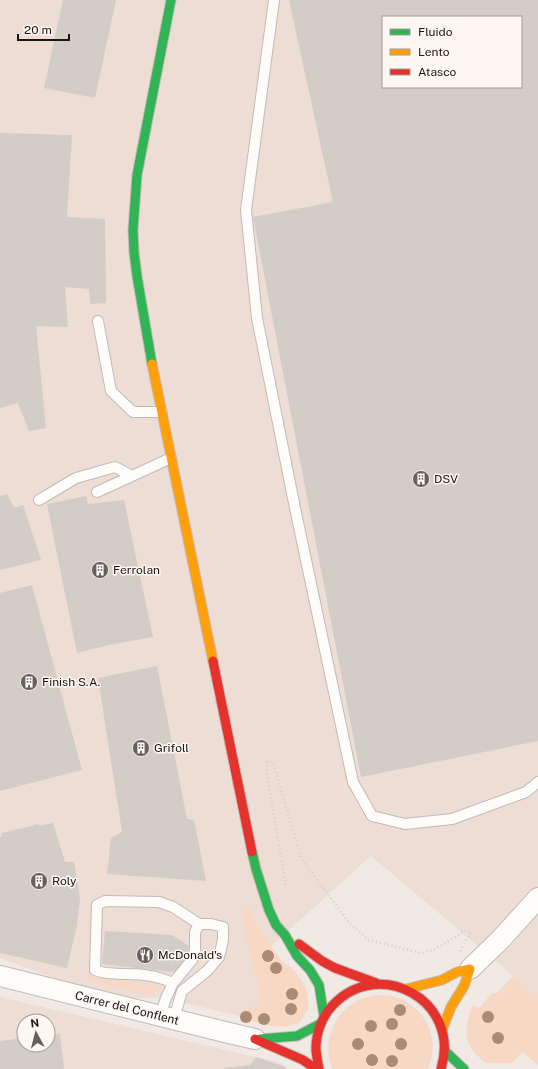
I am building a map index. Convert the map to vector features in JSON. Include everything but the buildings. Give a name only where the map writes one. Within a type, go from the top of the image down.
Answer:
[{"type":"main road","points":[[171,0],[137,175],[133,230],[134,252],[139,289],[171,458],[256,869],[269,910],[276,925],[285,935],[297,956],[310,970],[319,985],[322,1000],[322,1020]]},
{"type":"main road","points":[[285,935],[322,961],[335,968],[376,983],[396,985],[418,996],[429,1005],[437,1017],[444,1040],[445,1051],[441,1069]]},
{"type":"main road","points":[[406,989],[442,980],[457,972],[470,969]]},
{"type":"main road","points":[[442,1030],[451,1007],[464,986],[470,969]]},
{"type":"main road","points":[[319,1069],[316,1039],[322,1020],[330,1007],[345,994],[364,985],[376,983]]},
{"type":"main road","points":[[255,1038],[281,1038],[296,1036],[322,1020]]},
{"type":"main road","points":[[255,1038],[308,1063],[316,1069]]},
{"type":"main road","points":[[445,1051],[464,1069]]},
{"type":"street","points":[[470,969],[501,939],[538,898]]},
{"type":"street","name":"Carrer del Conflent","points":[[0,976],[167,1018],[255,1038]]},
{"type":"lane","points":[[274,0],[246,210],[257,318],[295,508],[353,782],[372,816],[405,824],[452,819],[526,792],[538,782]]},
{"type":"lane","points":[[98,321],[111,391],[133,412],[162,412]]},
{"type":"lane","points":[[97,492],[171,458]]},
{"type":"lane","points":[[39,500],[76,478],[115,467],[132,476]]},
{"type":"lane","points":[[167,1018],[182,991],[207,971],[219,957],[223,940],[223,927],[212,924],[199,924],[173,907],[159,902],[105,901],[97,905],[95,970],[102,974],[128,974],[162,978],[173,983]]},
{"type":"lane","points":[[167,1018],[166,998],[173,983],[192,960],[195,950],[195,932],[199,924]]},
{"type":"path","points":[[286,885],[267,774],[267,762],[273,763],[302,860],[350,924],[369,940],[420,953],[434,950],[466,930],[471,932],[459,953],[470,969]]},
{"type":"shaded area","points":[[0,0],[538,0],[538,998],[371,856],[259,957],[268,996],[260,1021],[164,998],[132,998],[81,988],[0,958]]},
{"type":"shaded area","points":[[250,908],[260,931],[281,960],[295,971],[306,987],[309,1007],[299,1023],[286,1027],[272,1026],[240,1018],[243,1010],[260,1004],[257,981],[247,945],[242,911]]},
{"type":"shaded area","points":[[87,972],[94,977],[120,979],[136,985],[143,986],[148,984],[157,987],[150,995],[87,980]]},
{"type":"shaded area","points":[[513,976],[538,998],[538,1065],[523,1052],[512,1063],[486,1063],[474,1052],[468,1041],[466,1029],[473,1006],[479,1008],[492,993],[497,993]]},
{"type":"shaded area","points":[[377,995],[393,996],[406,1001],[422,1016],[428,1026],[433,1047],[432,1058],[428,1069],[333,1069],[328,1049],[329,1039],[336,1021],[342,1012],[350,1005],[363,998]]},
{"type":"shaded area","points":[[0,997],[281,1063],[288,1069],[0,1069]]},
{"type":"traffic: fast","points":[[152,364],[137,276],[133,230],[137,175],[171,0]]},
{"type":"traffic: fast","points":[[252,852],[269,910],[276,925],[285,935],[297,956],[310,970],[319,985],[324,1016]]},
{"type":"traffic: fast","points":[[260,1039],[297,1036],[320,1024]]},
{"type":"traffic: fast","points":[[445,1051],[464,1069]]},
{"type":"traffic: slow","points":[[152,364],[213,661]]},
{"type":"traffic: slow","points":[[406,989],[442,980],[457,972],[470,969]]},
{"type":"traffic: slow","points":[[442,1030],[451,1007],[464,986],[470,969]]},
{"type":"traffic: jam","points":[[213,661],[252,852]]},
{"type":"traffic: jam","points":[[299,944],[322,961],[335,968],[376,983]]},
{"type":"traffic: jam","points":[[319,1069],[316,1053],[316,1042],[318,1031],[325,1015],[332,1006],[351,991],[372,985],[393,986],[412,993],[428,1006],[439,1023],[444,1045],[441,1069]]},
{"type":"traffic: jam","points":[[255,1039],[303,1060],[316,1069]]},
{"type":"place","name":"DSV","points":[[421,479]]},
{"type":"place","name":"Ferrolan","points":[[100,570]]},
{"type":"place","name":"Finish S.A.","points":[[29,682]]},
{"type":"place","name":"Grifoll","points":[[141,748]]},
{"type":"place","name":"Roly","points":[[39,881]]},
{"type":"place","name":"McDonald's","points":[[145,955]]}]
